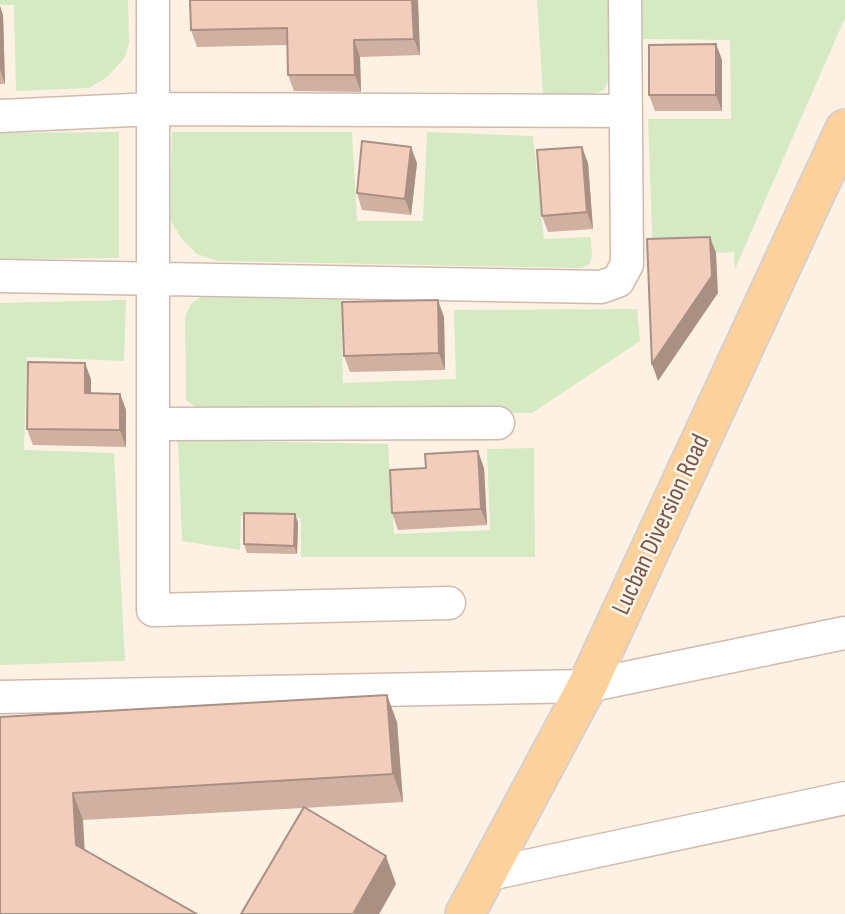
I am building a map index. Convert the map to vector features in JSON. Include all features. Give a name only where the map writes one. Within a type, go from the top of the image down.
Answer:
[{"type":"main road","name":"Lucban Diversion Road","points":[[465,914],[587,685],[845,129]]},
{"type":"street","points":[[153,0],[153,610],[449,603]]},
{"type":"street","points":[[0,276],[601,288],[618,281],[627,264],[625,0]]},
{"type":"street","points":[[0,116],[153,109],[625,111]]},
{"type":"street","points":[[154,424],[498,423]]},
{"type":"street","points":[[0,697],[587,685],[845,633]]},
{"type":"street","points":[[485,875],[845,798]]},
{"type":"green space","points":[[0,0],[128,0],[129,44],[124,59],[107,77],[89,88],[16,91],[14,5],[0,5]]},
{"type":"green space","points":[[537,0],[609,0],[609,79],[604,90],[593,94],[543,95]]},
{"type":"green space","points":[[641,0],[845,0],[845,18],[735,269],[734,252],[653,256],[648,119],[731,119],[730,40],[642,39]]},
{"type":"green space","points":[[119,132],[119,258],[0,259],[0,133]]},
{"type":"green space","points":[[172,132],[352,132],[357,221],[423,221],[427,132],[533,136],[544,239],[591,237],[592,256],[589,265],[580,268],[217,261],[197,254],[182,239],[170,220]]},
{"type":"green space","points":[[201,297],[341,300],[343,383],[456,379],[454,310],[637,309],[640,341],[532,413],[204,413],[186,400],[185,316],[191,304]]},
{"type":"green space","points":[[126,300],[124,361],[27,357],[24,450],[114,453],[125,661],[0,665],[0,303]]},
{"type":"green space","points":[[178,440],[388,444],[394,534],[490,530],[487,449],[534,448],[535,557],[301,557],[301,518],[241,516],[240,550],[182,541]]},
{"type":"building","points":[[190,0],[412,0],[414,39],[354,40],[355,75],[288,75],[287,28],[191,30]]},
{"type":"building","points":[[716,44],[716,95],[649,95],[649,45]]},
{"type":"building","points":[[362,141],[411,147],[405,199],[357,193]]},
{"type":"building","points":[[582,147],[587,212],[542,216],[537,150]]},
{"type":"building","points":[[710,237],[712,276],[652,364],[647,239]]},
{"type":"building","points":[[438,300],[439,353],[344,356],[342,302]]},
{"type":"building","points":[[28,362],[85,363],[85,393],[120,394],[120,430],[27,429]]},
{"type":"building","points":[[478,451],[481,509],[392,513],[390,470],[426,468],[425,454]]},
{"type":"building","points":[[244,513],[295,514],[294,546],[244,544]]},
{"type":"building","points":[[387,695],[393,774],[73,793],[76,845],[197,914],[0,914],[0,717]]},
{"type":"building","points":[[304,807],[386,856],[353,914],[241,914]]}]
